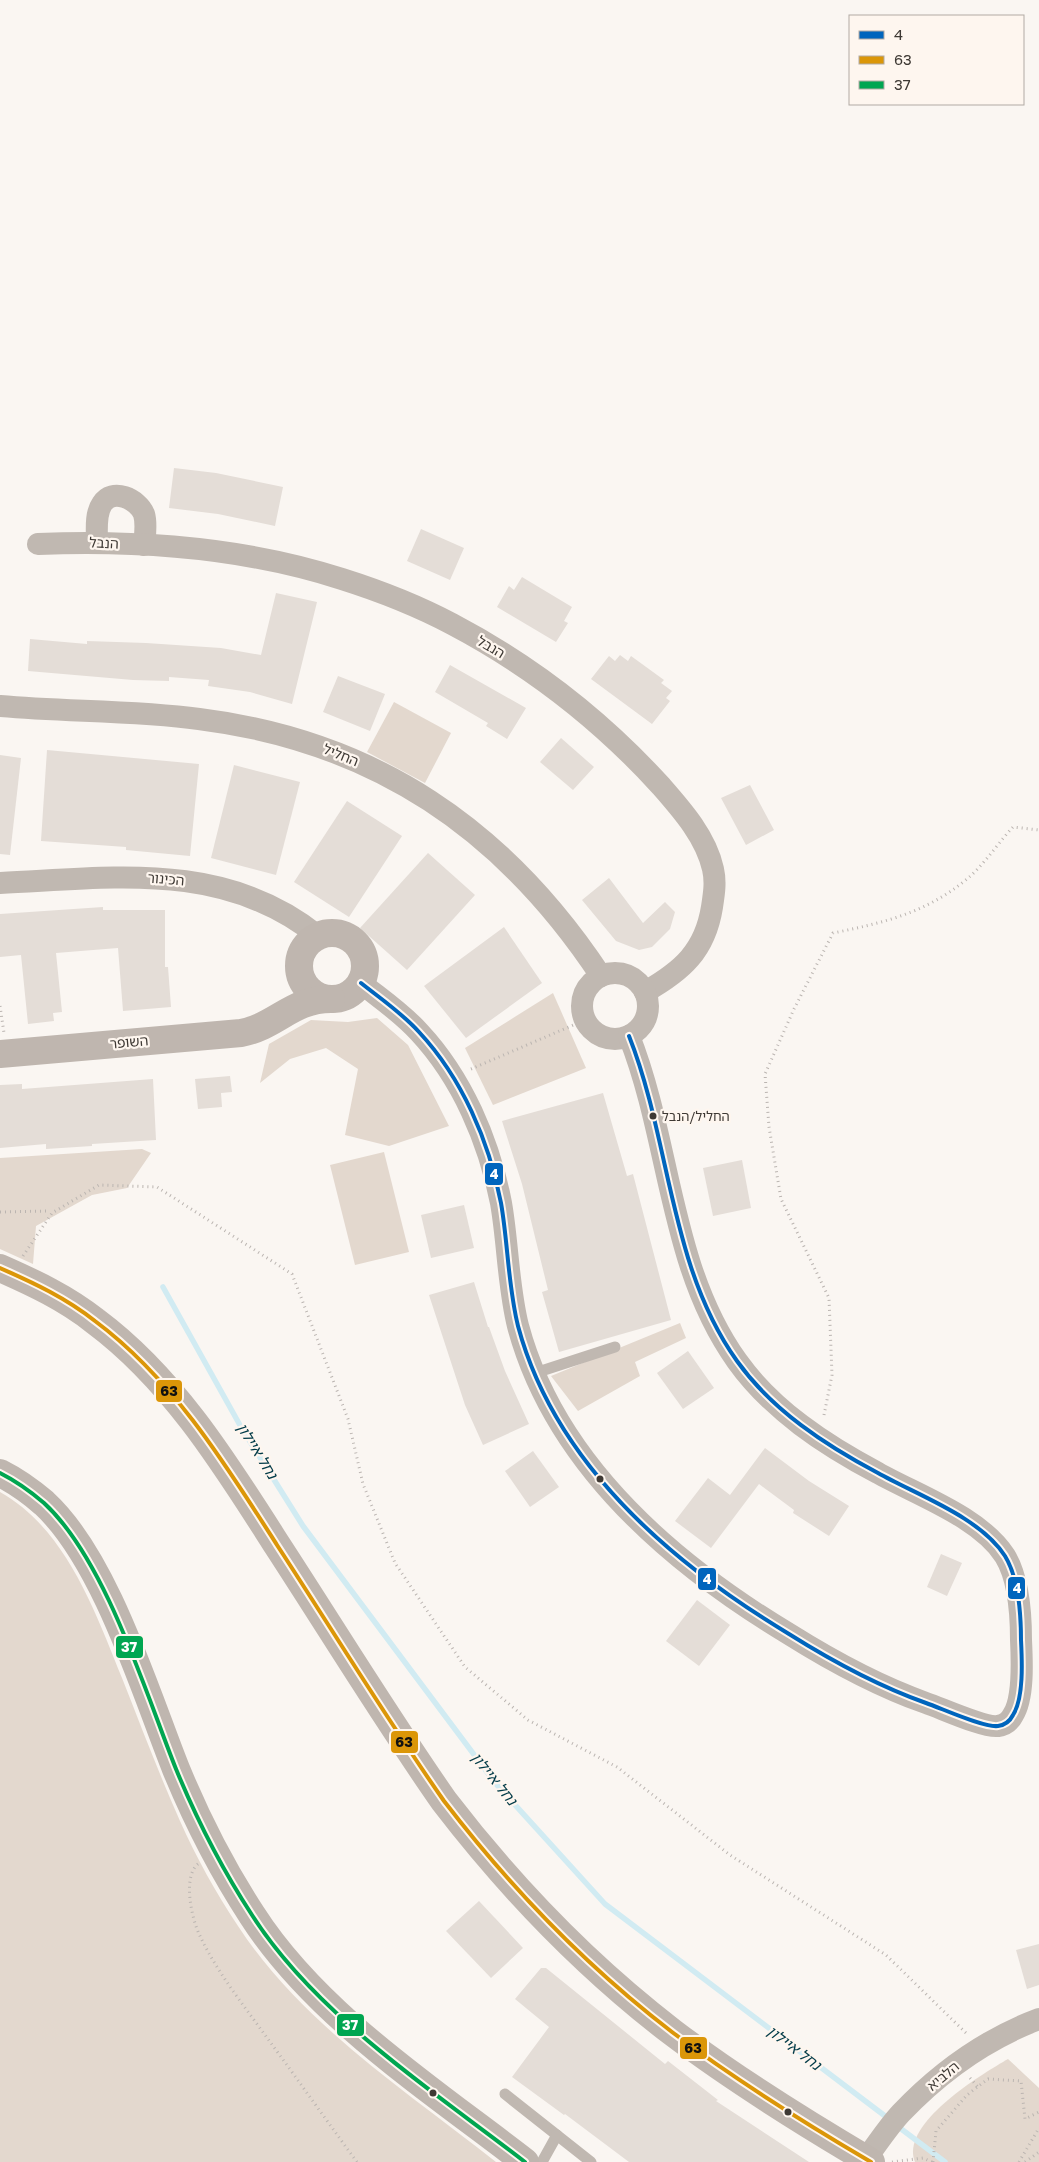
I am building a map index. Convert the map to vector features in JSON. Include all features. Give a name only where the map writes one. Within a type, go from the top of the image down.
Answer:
[{"type":"street","points":[[97,543],[98,516],[102,503],[110,497],[119,496],[129,498],[143,512],[146,524],[144,545]]},
{"type":"street","name":"הנבל","points":[[38,544],[97,543],[186,548],[295,565],[343,579],[400,600],[451,623],[498,650],[544,681],[593,718],[636,759],[682,809],[702,841],[713,869],[715,890],[705,935],[694,955],[678,971],[645,992]]},
{"type":"street","name":"החליל","points":[[0,706],[148,714],[200,719],[249,727],[297,738],[392,776],[434,802],[477,834],[519,873],[553,910],[601,976]]},
{"type":"street","name":"הכינור","points":[[0,883],[128,877],[171,879],[212,885],[269,903],[318,936]]},
{"type":"street","points":[[258,1028],[284,999],[299,965],[303,950],[318,936],[338,934],[356,944],[365,962],[365,973],[361,983],[351,994],[331,999],[316,995],[308,988],[302,980],[299,965]]},
{"type":"street","points":[[616,973],[626,975],[636,980],[645,992],[648,1007],[646,1018],[641,1027],[629,1036],[614,1039],[604,1037],[594,1032],[585,1020],[582,1005],[584,995],[589,986],[601,976],[616,973]]},
{"type":"street","points":[[361,983],[416,1028],[431,1045],[453,1077],[476,1123],[492,1168],[500,1200],[518,1322],[544,1395],[562,1427],[588,1464],[653,1534],[689,1566],[747,1607],[822,1654],[914,1699],[993,1726],[1006,1723],[1012,1717],[1019,1691],[1022,1654],[1019,1601],[1013,1575],[1004,1555],[989,1538],[968,1521],[869,1468],[807,1429],[766,1395],[738,1363],[716,1329],[698,1288],[684,1243],[646,1081],[629,1036]]},
{"type":"street","name":"השופר","points":[[0,1054],[235,1033],[258,1028],[297,1005],[310,1001],[331,999]]},
{"type":"street","points":[[6,1270],[67,1301],[96,1321],[136,1357],[172,1395],[235,1480],[444,1802],[471,1836],[532,1905],[600,1971],[670,2031],[738,2079],[875,2161]]},
{"type":"street","points":[[0,1472],[21,1484],[45,1504],[64,1526],[97,1578],[122,1632],[196,1815],[214,1851],[253,1918],[272,1943],[326,2004],[409,2072],[525,2162]]},
{"type":"street","name":"הלביא","points":[[875,2161],[900,2114],[941,2076],[980,2047],[1018,2026],[1039,2019]]},
{"type":"lane","points":[[535,1373],[615,1347]]},
{"type":"lane","points":[[505,2094],[592,2162]]},
{"type":"lane","points":[[542,2162],[557,2135]]},
{"type":"path","points":[[824,1416],[832,1375],[830,1298],[781,1199],[768,1127],[765,1074],[794,1009],[833,933],[887,922],[936,901],[968,878],[1013,826],[1039,830]]},
{"type":"path","points":[[453,1077],[585,1020]]},
{"type":"path","points":[[6,1270],[52,1213],[99,1185],[157,1187],[292,1274],[348,1419],[363,1484],[395,1563],[465,1667],[528,1720],[617,1766],[730,1855],[886,1955],[980,2047]]},
{"type":"path","points":[[0,1212],[48,1211]]},
{"type":"path","points":[[214,1851],[193,1868],[189,1889],[192,1912],[199,1935],[223,1978],[357,2162]]},
{"type":"path","points":[[875,2161],[923,2158],[933,2162],[936,2131],[967,2095],[988,2079],[1021,2081],[1025,2119],[1039,2112]]},
{"type":"path","points":[[1019,2162],[1039,2128]]},
{"type":"path","points":[[1025,2162],[1039,2152]]},
{"type":"shaded area","points":[[394,702],[451,733],[425,783],[367,752]]},
{"type":"shaded area","points":[[553,993],[586,1068],[493,1105],[465,1048]]},
{"type":"shaded area","points":[[377,1018],[408,1045],[449,1126],[389,1146],[345,1135],[358,1069],[326,1048],[290,1059],[260,1083],[269,1044],[311,1020],[348,1022]]},
{"type":"shaded area","points":[[142,1149],[151,1153],[127,1188],[92,1195],[36,1226],[33,1264],[0,1249],[0,1158]]},
{"type":"shaded area","points":[[384,1152],[409,1252],[355,1265],[330,1165]]},
{"type":"shaded area","points":[[680,1323],[686,1338],[635,1362],[640,1376],[578,1411],[551,1376]]},
{"type":"shaded area","points":[[0,1492],[23,1508],[43,1527],[76,1574],[101,1626],[157,1768],[186,1834],[222,1901],[238,1926],[264,1961],[324,2025],[391,2082],[496,2162],[0,2162]]},
{"type":"shaded area","points":[[1008,2059],[1039,2088],[1039,2162],[915,2162],[913,2147],[919,2132],[931,2117],[963,2088]]},
{"type":"building","points":[[174,468],[216,473],[283,487],[275,526],[218,514],[169,508]]},
{"type":"building","points":[[421,529],[464,548],[450,580],[407,561]]},
{"type":"building","points":[[522,577],[572,607],[564,621],[568,623],[556,642],[497,607],[509,586],[514,590]]},
{"type":"building","points":[[276,593],[317,602],[292,704],[250,692],[208,686],[209,680],[169,677],[169,681],[133,680],[28,671],[30,639],[87,644],[87,641],[221,648],[261,655]]},
{"type":"building","points":[[620,655],[628,661],[631,656],[664,680],[661,683],[672,691],[666,698],[670,701],[652,724],[591,679],[609,656],[615,661]]},
{"type":"building","points":[[450,665],[526,708],[507,739],[486,726],[488,723],[435,692]]},
{"type":"building","points":[[338,676],[385,694],[370,731],[323,712]]},
{"type":"building","points":[[561,738],[594,767],[573,790],[540,762]]},
{"type":"building","points":[[47,750],[199,764],[190,856],[126,850],[126,847],[41,841]]},
{"type":"building","points":[[0,755],[21,758],[10,855],[0,854]]},
{"type":"building","points":[[234,765],[300,782],[276,875],[211,858]]},
{"type":"building","points":[[750,785],[774,830],[746,845],[721,798]]},
{"type":"building","points":[[347,801],[402,836],[349,917],[294,882]]},
{"type":"building","points":[[428,853],[475,895],[407,970],[360,928]]},
{"type":"building","points":[[609,878],[643,923],[665,902],[675,912],[670,929],[652,947],[639,950],[616,941],[582,900]]},
{"type":"building","points":[[103,907],[103,910],[165,910],[165,967],[168,967],[171,1007],[123,1011],[118,948],[56,953],[62,1012],[53,1013],[54,1021],[28,1024],[21,955],[0,957],[0,914]]},
{"type":"building","points":[[504,927],[542,983],[466,1038],[424,986]]},
{"type":"building","points":[[230,1076],[232,1092],[221,1093],[222,1107],[198,1109],[195,1079]]},
{"type":"building","points":[[153,1079],[156,1140],[46,1149],[46,1144],[0,1148],[0,1085],[22,1084],[22,1089]]},
{"type":"building","points":[[603,1093],[627,1176],[633,1174],[671,1320],[559,1352],[542,1292],[548,1290],[522,1184],[502,1121]]},
{"type":"building","points":[[742,1160],[751,1208],[713,1216],[703,1168]]},
{"type":"building","points":[[464,1205],[474,1248],[431,1258],[421,1215]]},
{"type":"building","points":[[474,1282],[488,1327],[505,1371],[529,1424],[483,1445],[465,1405],[429,1295]]},
{"type":"building","points":[[688,1351],[714,1388],[683,1409],[657,1373]]},
{"type":"building","points":[[765,1448],[809,1481],[849,1506],[829,1536],[793,1513],[794,1510],[759,1484],[711,1548],[675,1521],[708,1478],[730,1495]]},
{"type":"building","points":[[533,1451],[559,1487],[530,1507],[505,1471]]},
{"type":"building","points":[[941,1554],[962,1563],[947,1596],[927,1587]]},
{"type":"building","points":[[697,1600],[730,1625],[699,1666],[666,1641]]},
{"type":"building","points":[[479,1901],[523,1948],[491,1978],[446,1931]]},
{"type":"building","points":[[1039,1944],[1039,1985],[1027,1989],[1016,1950]]},
{"type":"building","points":[[541,1968],[546,1968],[665,2064],[668,2061],[718,2100],[716,2101],[809,2162],[629,2162],[564,2115],[512,2077],[549,2027],[515,1999]]},
{"type":"waterway","name":"נחל איילון","points":[[163,1287],[241,1427],[303,1526],[496,1784],[605,1904],[889,2119]]},
{"type":"waterway","name":"נחל איילון","points":[[896,2125],[945,2162]]},
{"type":"transit line","name":"4","points":[[361,983],[398,1012],[419,1032],[448,1069],[472,1111],[496,1180],[501,1203],[515,1311],[518,1326],[535,1376],[559,1422],[589,1465],[623,1505],[661,1542],[702,1575],[745,1606],[822,1654],[890,1689],[962,1717],[992,1726],[1005,1724],[1017,1708],[1021,1689],[1022,1668],[1018,1596],[1010,1565],[994,1542],[964,1518],[858,1462],[801,1425],[766,1395],[737,1361],[715,1324],[697,1285],[673,1203],[643,1077],[629,1036]]},
{"type":"transit line","name":"63","points":[[0,1268],[73,1305],[95,1321],[123,1344],[173,1396],[218,1454],[380,1706],[444,1801],[495,1864],[550,1924],[609,1980],[672,2032],[769,2100],[871,2162]]},
{"type":"transit line","name":"37","points":[[0,1473],[23,1486],[44,1503],[66,1527],[86,1557],[104,1591],[137,1665],[176,1769],[201,1825],[241,1898],[278,1951],[309,1986],[378,2049],[525,2162]]},
{"type":"place","name":"החליל/הנבל","points":[[653,1116]]}]
